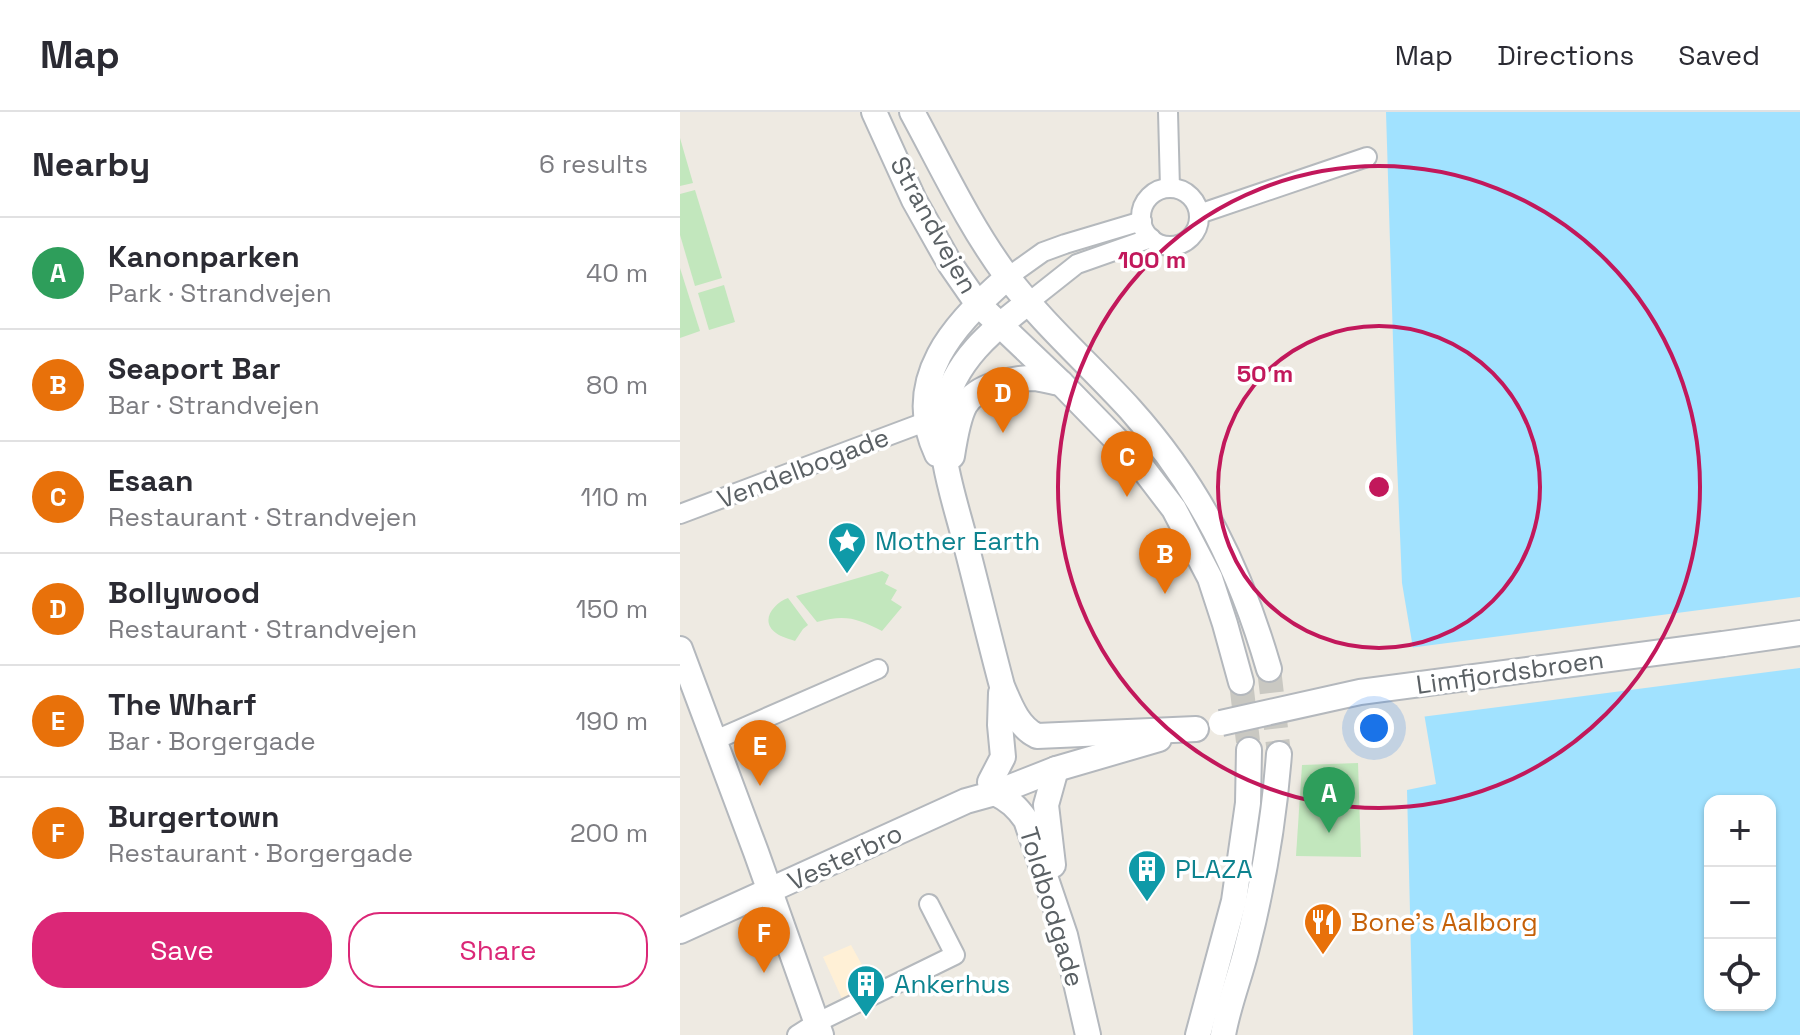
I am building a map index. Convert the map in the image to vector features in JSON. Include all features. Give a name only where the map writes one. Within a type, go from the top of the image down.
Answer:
[{"type":"street","name":"Strandvejen","points":[[874,112],[914,200],[950,264],[977,303],[1138,462],[1174,509],[1210,578],[1241,682]]},
{"type":"street","name":"Strandvejen","points":[[912,112],[958,198],[1008,277],[1131,410],[1201,502],[1230,558],[1257,627],[1269,669]]},
{"type":"street","points":[[1168,112],[1170,188]]},
{"type":"street","points":[[1199,214],[1367,157]]},
{"type":"street","points":[[1170,188],[1182,190],[1191,196],[1199,214],[1195,233],[1188,240],[1169,245],[1159,243],[1146,230],[1142,212],[1150,196],[1170,188]]},
{"type":"street","points":[[950,482],[925,422],[925,397],[939,355],[957,327],[977,303],[1043,252],[1065,244],[1146,230]]},
{"type":"street","points":[[1146,230],[1077,264],[999,324],[976,347],[951,386],[943,411],[942,438],[950,482],[1002,686],[1023,726],[1037,736],[1196,729]]},
{"type":"street","points":[[950,482],[955,439],[965,404],[986,387],[1008,382],[1036,378],[1061,383]]},
{"type":"street","name":"Vendelbogade","points":[[680,514],[925,422]]},
{"type":"street","name":"Limfjordsbroen","points":[[1221,723],[1360,692],[1800,633]]},
{"type":"street","points":[[680,649],[769,891],[812,1031],[955,955],[929,904]]},
{"type":"street","points":[[713,741],[878,669]]},
{"type":"street","points":[[993,787],[1003,757],[1000,725],[1002,686]]},
{"type":"street","name":"Vesterbro","points":[[993,787],[1221,723]]},
{"type":"street","name":"Vesterbro","points":[[680,931],[966,801],[1052,758],[1133,738],[1196,729]]},
{"type":"street","points":[[1198,1035],[1234,901],[1248,803],[1249,750]]},
{"type":"street","points":[[1223,1035],[1226,1015],[1246,953],[1268,852],[1279,754]]},
{"type":"street","points":[[1056,769],[1046,805],[1047,824],[1065,935]]},
{"type":"street","name":"Toldbodgade","points":[[993,787],[1026,820],[1065,935],[1089,1034]]},
{"type":"shaded area","points":[[851,945],[873,985],[843,1001],[823,957]]},
{"type":"green space","points":[[680,138],[693,183],[680,186]]},
{"type":"green space","points":[[695,190],[722,278],[695,286],[680,235],[680,194]]},
{"type":"green space","points":[[680,268],[700,331],[680,338]]},
{"type":"green space","points":[[724,285],[735,322],[709,330],[698,293]]},
{"type":"green space","points":[[882,571],[889,575],[885,584],[897,590],[891,600],[902,607],[882,631],[851,619],[835,618],[817,622],[796,596]]},
{"type":"green space","points":[[788,598],[808,625],[795,641],[778,634],[769,623],[770,613]]},
{"type":"green space","points":[[1358,763],[1361,857],[1296,856],[1302,765]]},
{"type":"water","points":[[1386,112],[1800,112],[1800,1035],[1413,1035],[1407,790],[1436,784],[1402,583]]},
{"type":"pier","points":[[1800,597],[1800,668],[1421,717],[1409,648]]},
{"type":"tunnel","points":[[1269,669],[1279,754]]},
{"type":"tunnel","points":[[1241,682],[1249,750]]},
{"type":"place","name":"Bollywood","points":[[1003,433]]},
{"type":"place","name":"Esaan","points":[[1127,497]]},
{"type":"place","name":"Mother Earth","points":[[847,575]]},
{"type":"place","name":"Seaport Bar","points":[[1165,594]]},
{"type":"place","name":"The Wharf","points":[[760,786]]},
{"type":"place","name":"Kanonparken","points":[[1329,833]]},
{"type":"place","name":"PLAZA","points":[[1147,903]]},
{"type":"place","name":"Bone's Aalborg","points":[[1323,956]]},
{"type":"place","name":"Burgertown","points":[[764,973]]},
{"type":"place","name":"Ankerhus","points":[[866,1018]]}]
